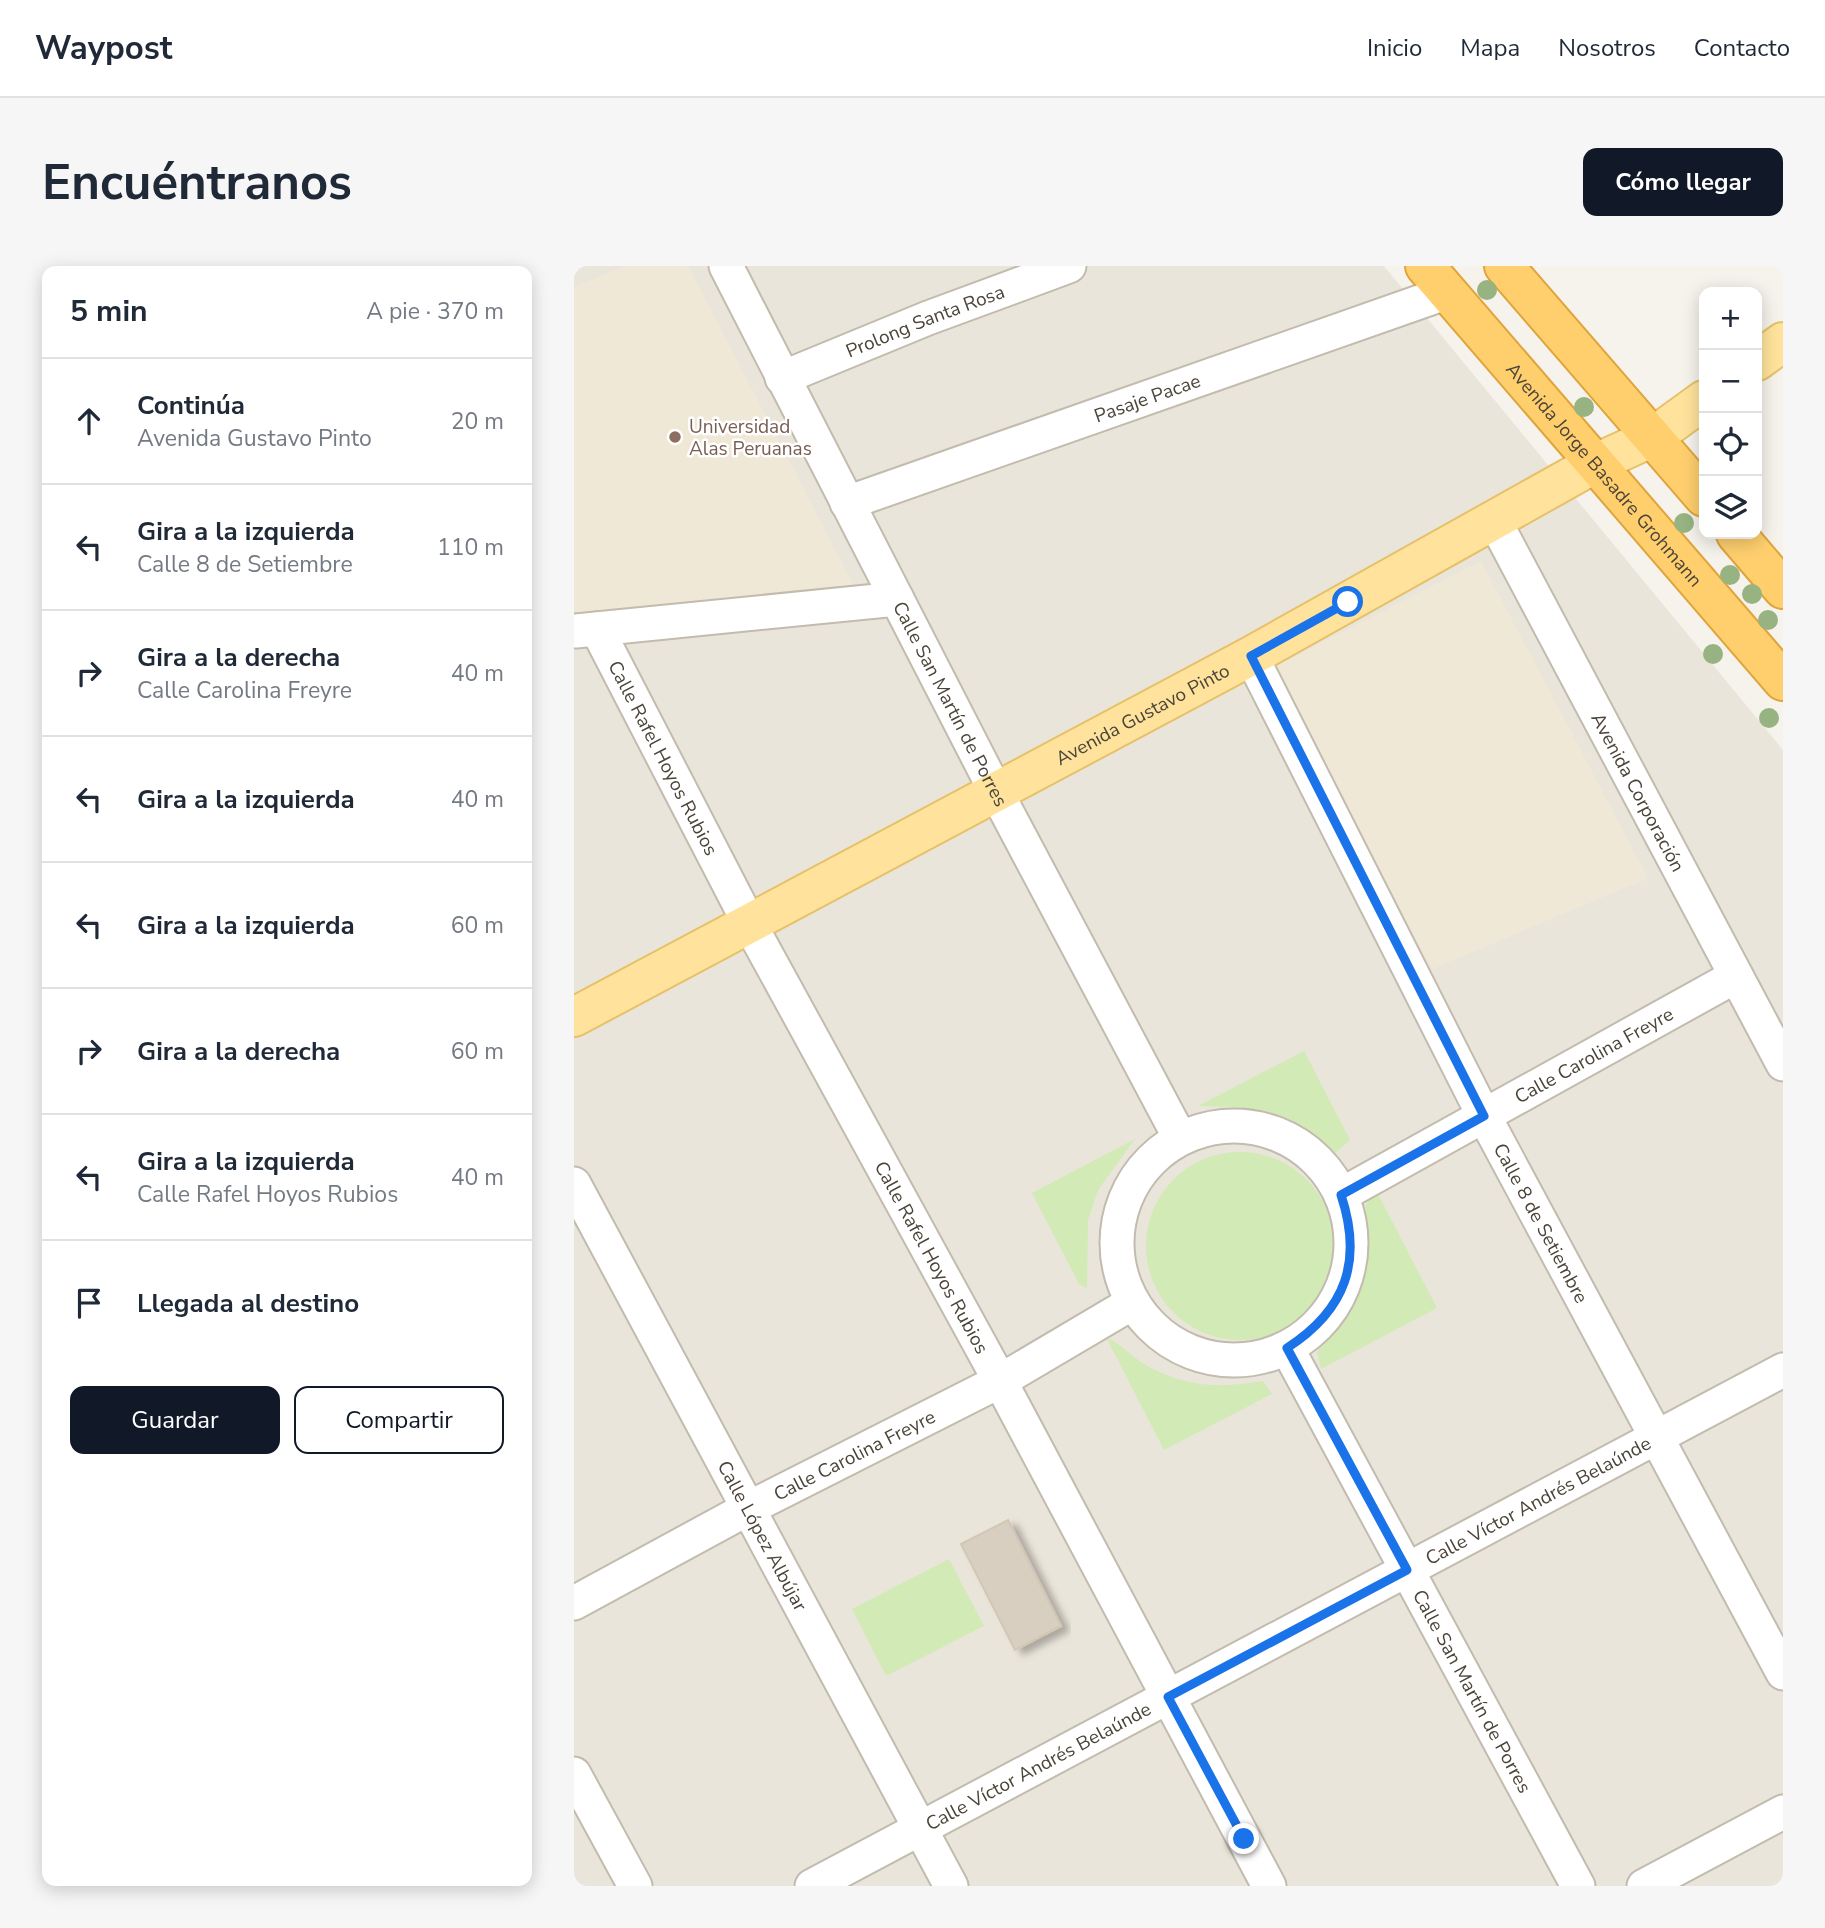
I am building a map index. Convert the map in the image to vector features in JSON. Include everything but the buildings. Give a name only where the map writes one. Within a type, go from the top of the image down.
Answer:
[{"type":"highway","points":[[1504,266],[1699,492]]},
{"type":"highway","name":"Avenida Jorge Basadre Grohmann","points":[[1437,279],[1783,681]]},
{"type":"highway","points":[[1739,539],[1783,589]]},
{"type":"main road","points":[[1762,357],[1783,342]]},
{"type":"main road","name":"Avenida Gustavo Pinto","points":[[574,1017],[995,790],[1251,656],[1594,464],[1653,437],[1699,404]]},
{"type":"street","name":"Calle San Martín de Porres","points":[[726,266],[995,790],[1180,1138]]},
{"type":"street","name":"Prolong Santa Rosa","points":[[782,378],[928,318],[1069,266]]},
{"type":"street","name":"Pasaje Pacae","points":[[848,503],[1437,279]]},
{"type":"street","name":"Avenida Corporación","points":[[1493,520],[1783,1064]]},
{"type":"street","points":[[585,630],[897,599]]},
{"type":"street","name":"Calle Rafel Hoyos Rubios","points":[[585,630],[1000,1381],[1269,1886]]},
{"type":"street","name":"Calle 8 de Setiembre","points":[[1251,656],[1484,1116],[1783,1673]]},
{"type":"street","name":"Calle Carolina Freyre","points":[[1341,1195],[1736,976]]},
{"type":"street","points":[[1225,1125],[1273,1131],[1313,1156],[1329,1174],[1341,1195],[1349,1217],[1351,1241],[1349,1265],[1343,1286],[1334,1305],[1321,1322],[1287,1348],[1268,1356],[1247,1360],[1205,1358],[1164,1338],[1132,1303],[1117,1258],[1116,1234],[1121,1210],[1130,1188],[1143,1168],[1160,1151],[1180,1138],[1202,1129],[1225,1125]]},
{"type":"street","name":"Calle López Albújar","points":[[574,1184],[951,1886]]},
{"type":"street","name":"Calle Carolina Freyre","points":[[574,1603],[747,1509],[1000,1381],[1132,1303]]},
{"type":"street","name":"Calle San Martín de Porres","points":[[1287,1348],[1578,1886]]},
{"type":"street","name":"Calle Víctor Andrés Belaúnde","points":[[812,1886],[1783,1370]]},
{"type":"street","points":[[574,1774],[635,1886]]},
{"type":"street","points":[[1644,1886],[1783,1812]]},
{"type":"shaded area","points":[[574,266],[1384,266],[1783,750],[1783,1886],[574,1886]]},
{"type":"shaded area","name":"Universidad Alas Peruanas","points":[[625,266],[688,266],[854,586],[574,618],[574,287]]},
{"type":"shaded area","points":[[1481,561],[1648,878],[1432,969],[1274,667]]},
{"type":"green space","points":[[1304,1051],[1350,1140],[1333,1155],[1317,1139],[1287,1118],[1256,1109],[1198,1106]]},
{"type":"green space","points":[[1135,1139],[1098,1190],[1088,1220],[1087,1288],[1079,1284],[1032,1193]]},
{"type":"green space","points":[[1240,1152],[1276,1159],[1307,1179],[1327,1210],[1334,1246],[1327,1282],[1307,1313],[1276,1333],[1240,1340],[1204,1333],[1173,1313],[1153,1282],[1146,1246],[1153,1210],[1173,1179],[1204,1159]]},
{"type":"green space","points":[[1376,1190],[1437,1308],[1321,1369],[1317,1352],[1351,1308],[1364,1277],[1368,1241],[1365,1206]]},
{"type":"green space","points":[[1106,1337],[1145,1365],[1165,1375],[1206,1385],[1263,1381],[1272,1394],[1164,1450]]},
{"type":"green space","points":[[949,1559],[984,1626],[886,1676],[852,1609]]},
{"type":"place","name":"Universidad Alas Peruanas","points":[[675,437]]},
{"type":"route","points":[[1244,1839],[1168,1697],[1407,1570],[1287,1348],[1305,1337],[1321,1322],[1334,1305],[1343,1286],[1349,1265],[1351,1241],[1349,1217],[1341,1195],[1484,1116],[1251,656],[1348,602]]}]
